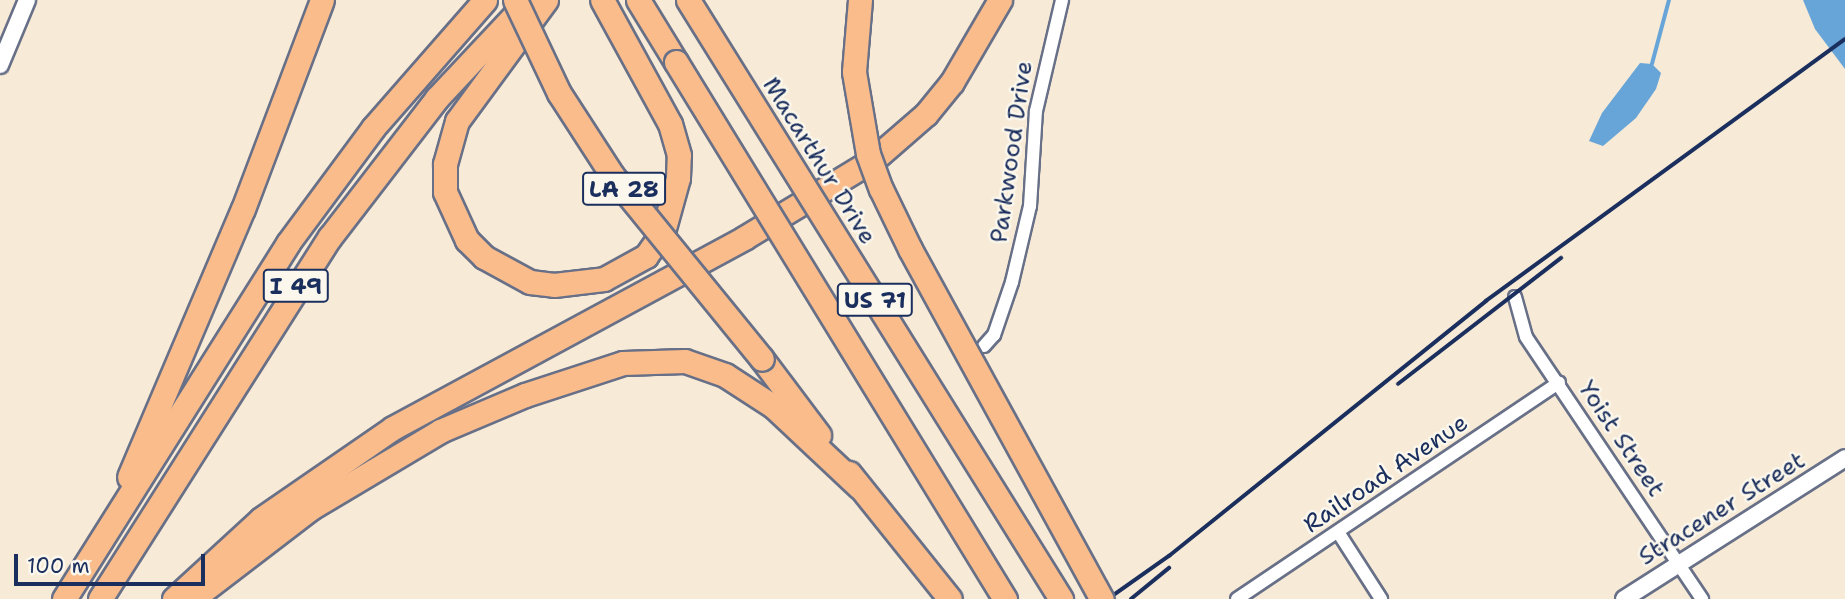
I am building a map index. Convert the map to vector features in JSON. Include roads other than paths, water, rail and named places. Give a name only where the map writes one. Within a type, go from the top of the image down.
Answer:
[{"type":"highway","points":[[102,539],[270,142],[322,0]]},
{"type":"highway","name":"I 49","points":[[64,599],[288,243],[381,118],[485,0]]},
{"type":"highway","name":"LA 28","points":[[515,0],[559,93],[612,175],[950,599]]},
{"type":"highway","name":"I 49","points":[[100,599],[330,237],[437,98],[529,0]]},
{"type":"highway","points":[[546,0],[466,105],[449,140],[445,192],[467,240],[484,257],[530,282],[554,285],[604,279],[646,256],[672,209],[678,155],[670,124],[602,0]]},
{"type":"highway","name":"US 71","points":[[638,0],[1005,599]]},
{"type":"highway","name":"Macarthur Drive","points":[[688,0],[1061,599]]},
{"type":"highway","points":[[860,0],[854,72],[868,154],[881,189],[910,249],[1102,599]]},
{"type":"highway","points":[[174,599],[261,519],[324,472],[432,404],[744,238],[873,160],[926,114],[952,82],[1000,0]]},
{"type":"highway","points":[[192,599],[310,508],[430,436],[525,395],[623,363],[675,360],[725,374],[774,407],[858,486]]},
{"type":"street","points":[[0,65],[27,0]]},
{"type":"street","name":"Parkwood Drive","points":[[984,346],[993,335],[1012,282],[1030,206],[1036,111],[1062,0]]},
{"type":"street","name":"Yoist Street","points":[[1515,297],[1526,337],[1702,599]]},
{"type":"street","name":"Railroad Avenue","points":[[1237,599],[1559,383]]},
{"type":"street","name":"Stracener Street","points":[[1624,599],[1845,458]]},
{"type":"street","points":[[1338,532],[1381,599]]},
{"type":"water","points":[[1803,0],[1845,0],[1845,69],[1815,29]]},
{"type":"water","points":[[1640,63],[1652,64],[1661,73],[1656,89],[1636,118],[1603,146],[1589,141],[1602,113]]},
{"type":"waterway","points":[[1652,64],[1669,0]]},
{"type":"railway","points":[[1108,599],[1169,556],[1486,301],[1845,39]]},
{"type":"railway","points":[[1398,384],[1561,258]]},
{"type":"railway","points":[[1131,599],[1169,568]]}]
